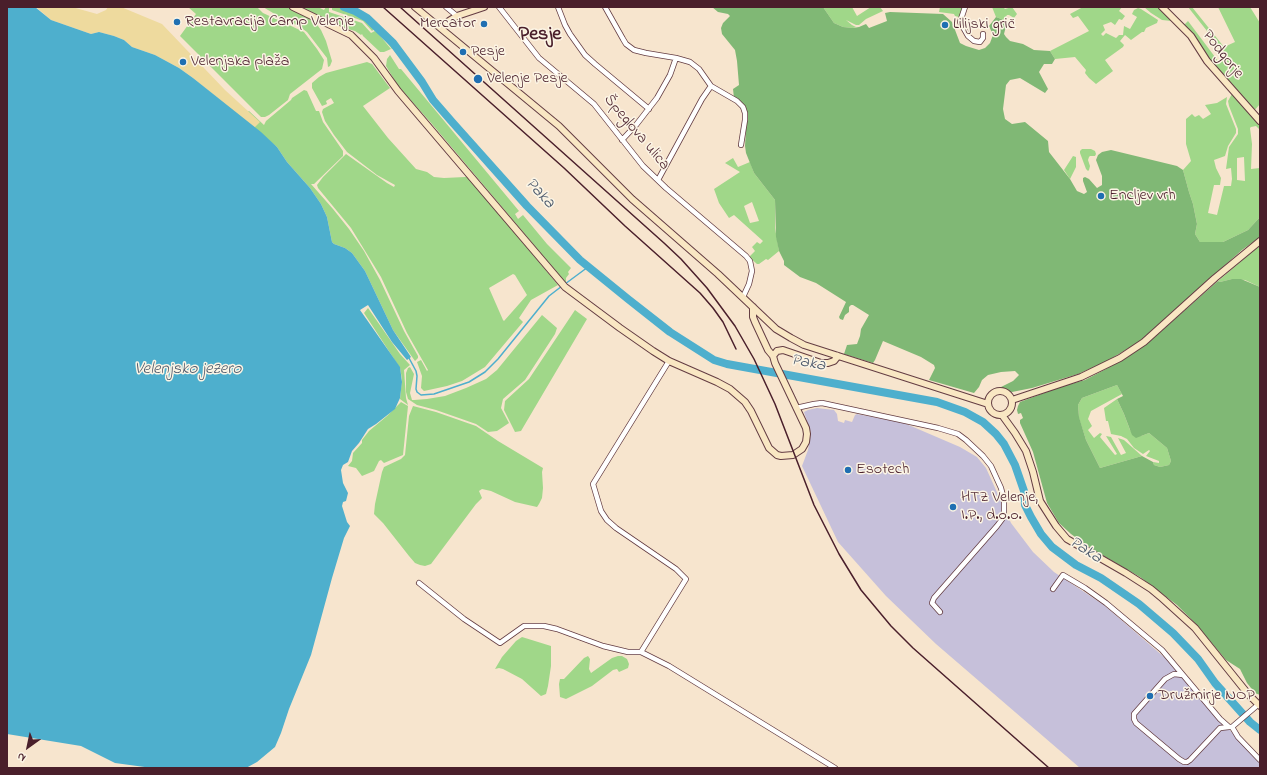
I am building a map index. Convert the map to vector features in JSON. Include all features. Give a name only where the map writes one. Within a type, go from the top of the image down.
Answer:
[{"type":"main road","points":[[293,7],[351,35],[374,58],[398,91],[565,286],[653,351],[730,389],[751,411],[769,448],[777,455],[788,456],[797,453],[802,449],[806,442],[806,428],[753,317],[753,307]]},
{"type":"main road","points":[[415,7],[559,126],[632,199],[743,297],[776,329],[804,345],[988,404]]},
{"type":"main road","points":[[441,28],[457,16],[484,7]]},
{"type":"main road","name":"Podgorje","points":[[1162,7],[1191,36],[1207,61],[1260,121]]},
{"type":"main road","points":[[1012,400],[1081,377],[1120,358],[1144,342],[1215,278],[1260,241]]},
{"type":"main road","points":[[774,359],[777,351],[783,350],[821,363],[834,361],[838,356]]},
{"type":"main road","points":[[998,391],[1006,393],[1012,400],[1012,406],[1008,412],[1002,415],[993,413],[989,409],[988,399],[998,391]]},
{"type":"main road","points":[[1002,415],[1026,451],[1040,501],[1056,526],[1067,539],[1126,573],[1151,589],[1168,603],[1195,628],[1248,694],[1259,704]]},
{"type":"street","points":[[446,7],[457,16]]},
{"type":"street","name":"Špeglova ulica","points":[[499,7],[539,58],[594,104],[643,166],[746,256],[750,261],[752,271],[749,284],[743,297]]},
{"type":"street","points":[[558,7],[570,34],[585,54],[649,109]]},
{"type":"street","points":[[605,7],[626,44],[634,50],[646,54],[676,58],[690,62],[702,72],[711,86],[743,107],[745,120],[741,145]]},
{"type":"street","points":[[965,7],[960,22],[968,36],[974,41],[980,42],[983,38],[983,34]]},
{"type":"street","points":[[622,140],[649,109],[670,75],[676,58]]},
{"type":"street","points":[[658,180],[702,99],[711,86]]},
{"type":"street","points":[[641,652],[686,579],[676,569],[607,520],[601,511],[593,484],[669,360]]},
{"type":"street","points":[[796,408],[814,404],[822,404],[938,428],[958,434],[983,456],[991,466],[1001,488],[1004,500],[1003,518],[934,598],[932,603],[940,612]]},
{"type":"street","points":[[1053,589],[1063,575],[1106,603],[1162,650],[1220,719],[1230,727],[1260,760]]},
{"type":"street","points":[[419,583],[464,619],[500,644],[524,626],[544,626],[557,629],[603,646],[628,652],[641,652],[669,666],[835,768]]},
{"type":"street","points":[[1183,675],[1174,674],[1165,679],[1134,714],[1134,719],[1136,723],[1179,760],[1184,762],[1190,760],[1220,728],[1230,727],[1259,704]]},
{"type":"shaded area","points":[[817,408],[834,410],[837,414],[838,421],[844,423],[845,420],[852,422],[857,414],[904,423],[960,447],[977,457],[986,468],[1011,523],[1033,552],[1054,572],[1104,605],[1171,663],[1242,744],[1260,760],[1260,768],[1080,768],[936,644],[886,596],[838,542],[802,466],[808,450],[811,433],[804,412]]},
{"type":"green space","points":[[188,7],[257,7],[263,13],[304,32],[324,60],[322,69],[290,94],[288,100],[269,115],[261,117],[180,36],[196,14]]},
{"type":"green space","points":[[263,7],[287,7],[315,22],[326,41],[332,61],[330,66],[328,67],[327,58],[307,32]]},
{"type":"green space","points":[[300,7],[318,7],[324,10],[326,7],[329,7],[329,12],[362,23],[371,33],[375,31],[377,32],[391,49],[380,52],[362,34],[361,35]]},
{"type":"green space","points":[[332,7],[340,8],[359,15],[367,20],[390,42],[394,48],[392,49],[375,28],[372,31],[363,21],[332,10]]},
{"type":"green space","points":[[712,7],[823,7],[834,23],[843,27],[853,28],[866,24],[869,28],[887,21],[885,13],[890,12],[943,14],[952,22],[960,43],[979,50],[985,48],[990,43],[993,35],[989,26],[996,17],[1004,20],[1006,26],[1004,34],[1010,41],[1023,44],[1034,50],[1050,51],[1055,59],[1052,64],[1044,64],[1039,72],[1048,89],[1045,93],[1020,78],[1010,80],[1006,85],[1003,109],[1005,119],[1012,124],[1025,122],[1048,141],[1049,152],[1070,179],[1077,191],[1084,194],[1087,192],[1083,181],[1083,178],[1085,177],[1089,179],[1097,188],[1102,185],[1102,176],[1096,160],[1098,155],[1102,152],[1111,150],[1177,166],[1183,170],[1197,224],[1195,234],[1200,242],[1223,242],[1248,230],[1260,217],[1260,237],[1242,250],[1139,342],[1107,361],[1078,374],[1032,388],[1012,392],[1003,390],[1001,387],[1013,381],[1019,375],[1015,371],[988,375],[982,380],[974,393],[929,380],[935,368],[934,365],[921,357],[883,341],[873,363],[844,354],[847,345],[857,344],[861,329],[869,315],[851,305],[849,307],[849,312],[845,315],[843,320],[840,319],[839,317],[846,302],[816,283],[800,277],[784,265],[776,237],[775,200],[754,173],[746,153],[745,146],[747,113],[734,98],[733,89],[739,85],[735,50],[722,34],[721,28],[723,23],[730,16],[728,14],[718,12]]},
{"type":"green space","points":[[823,7],[852,7],[857,16],[871,7],[880,7],[883,11],[866,19],[859,25],[846,20],[856,27],[853,28],[843,27],[834,23]]},
{"type":"green space","points":[[940,7],[963,7],[959,17],[955,16],[954,14],[939,12]]},
{"type":"green space","points":[[992,7],[1003,7],[1005,9],[1012,7],[1017,14],[1014,18],[1007,15],[1004,20],[996,17]]},
{"type":"green space","points":[[1083,7],[1122,7],[1119,11],[1125,16],[1122,20],[1119,19],[1115,25],[1111,22],[1103,25],[1105,30],[1101,34],[1103,36],[1106,33],[1116,38],[1119,35],[1123,35],[1124,26],[1130,29],[1137,17],[1132,14],[1134,10],[1138,8],[1158,20],[1157,23],[1146,28],[1144,32],[1131,40],[1125,35],[1120,41],[1124,45],[1123,47],[1105,60],[1113,71],[1096,84],[1085,73],[1086,70],[1075,57],[1055,59],[1050,51],[1089,31],[1078,16],[1073,18],[1070,14]]},
{"type":"green space","points":[[1144,7],[1159,7],[1172,19],[1171,21],[1162,20]]},
{"type":"green space","points":[[1188,7],[1192,7],[1224,47],[1235,42],[1218,7],[1250,7],[1260,23],[1260,104],[1253,112],[1210,61],[1184,25],[1188,21],[1218,61],[1226,55]]},
{"type":"green space","points":[[390,55],[399,69],[401,69],[519,211],[515,214],[518,219],[523,215],[547,244],[571,268],[566,278],[566,283],[432,124],[398,86],[386,66],[387,59]]},
{"type":"green space","points":[[367,62],[372,64],[390,88],[363,106],[388,138],[416,169],[427,172],[434,177],[444,178],[467,176],[558,285],[531,300],[519,318],[523,322],[485,367],[462,381],[424,391],[421,388],[422,376],[417,362],[421,360],[427,371],[428,370],[407,333],[381,277],[351,228],[318,188],[317,185],[323,177],[346,154],[387,183],[394,187],[395,185],[377,175],[347,152],[325,121],[322,112],[323,109],[334,103],[331,98],[326,101],[327,104],[322,106],[312,88],[312,83],[326,73]],"holes":[[[513,274],[527,295],[504,321],[489,288]]]},
{"type":"green space","points":[[304,90],[307,91],[316,111],[319,111],[323,122],[343,151],[343,156],[314,184],[311,184],[349,229],[364,251],[418,356],[415,361],[393,330],[365,271],[352,253],[332,242],[327,217],[321,204],[310,188],[287,162],[277,147],[254,128],[247,112],[249,111],[264,125],[266,121],[292,98]]},
{"type":"green space","points":[[1232,94],[1260,125],[1260,130],[1256,126],[1250,128],[1252,144],[1251,169],[1260,168],[1260,217],[1248,230],[1223,242],[1200,242],[1195,234],[1197,224],[1183,170],[1191,161],[1186,144],[1186,119],[1192,114],[1195,117],[1199,115],[1203,119],[1211,114],[1205,105],[1217,103],[1227,97],[1226,104],[1236,129],[1236,133],[1228,146],[1225,156],[1214,160],[1221,178],[1220,185],[1214,185],[1208,213],[1217,215],[1224,186],[1231,186],[1231,168],[1226,169],[1229,147],[1238,134],[1238,129],[1228,101]],"holes":[[[1244,157],[1245,181],[1237,180],[1237,158]]]},
{"type":"green space","points":[[1082,149],[1091,149],[1095,151],[1096,154],[1095,156],[1089,157],[1088,160],[1090,166],[1088,171],[1080,153]]},
{"type":"green space","points":[[1073,156],[1076,157],[1076,167],[1070,179],[1064,170]]},
{"type":"green space","points":[[733,158],[738,167],[750,162],[754,173],[775,200],[775,228],[779,251],[768,260],[766,259],[759,264],[749,257],[755,251],[752,247],[757,242],[760,244],[763,241],[734,215],[729,218],[719,203],[714,189],[740,172],[725,163]],"holes":[[[752,202],[759,221],[750,223],[744,206]]]},
{"type":"green space","points":[[1260,245],[1260,287],[1245,280],[1232,279],[1220,282],[1218,281]]},
{"type":"green space","points":[[1232,279],[1241,279],[1260,287],[1260,695],[1255,693],[1247,683],[1240,669],[1226,660],[1195,623],[1177,605],[1140,577],[1090,548],[1059,523],[1047,503],[1033,452],[1020,423],[1020,420],[1023,418],[1021,413],[1018,414],[1017,410],[1020,402],[1060,387],[1085,380],[1131,354],[1149,342],[1218,281],[1220,282]],"holes":[[[1117,385],[1123,396],[1117,399],[1132,435],[1136,438],[1149,433],[1167,448],[1171,461],[1169,465],[1160,467],[1154,465],[1153,462],[1142,456],[1100,468],[1086,440],[1079,417],[1078,405],[1082,398]]]},
{"type":"green space","points":[[368,308],[400,354],[410,365],[404,370],[408,405],[400,399],[402,379],[400,368],[364,313]]},
{"type":"green space","points":[[575,310],[587,319],[521,431],[515,432],[504,410],[505,401],[529,379]]},
{"type":"green space","points":[[542,315],[557,328],[555,334],[525,380],[503,399],[501,408],[509,423],[497,431],[488,432],[476,424],[417,405],[408,399],[406,392],[406,373],[408,368],[410,367],[414,374],[410,393],[412,400],[445,396],[466,388],[486,379],[497,370]]},
{"type":"green space","points":[[1117,385],[1122,394],[1091,411],[1088,419],[1092,426],[1088,430],[1094,438],[1100,433],[1102,434],[1100,437],[1115,455],[1117,454],[1106,436],[1111,437],[1121,455],[1126,453],[1118,438],[1124,440],[1142,456],[1100,468],[1086,440],[1079,418],[1078,405],[1082,398]]},
{"type":"green space","points":[[1117,399],[1130,430],[1141,436],[1149,433],[1167,448],[1171,461],[1169,465],[1160,467],[1154,465],[1153,462],[1159,463],[1159,461],[1146,456],[1150,451],[1149,450],[1143,454],[1134,448],[1127,439],[1111,434],[1108,421],[1106,421],[1104,408]]},
{"type":"green space","points":[[401,402],[408,406],[403,455],[384,463],[381,460],[379,461],[374,471],[362,476],[356,468],[348,466],[352,461],[353,453],[362,443],[362,440],[369,431]]},
{"type":"green space","points":[[413,406],[436,412],[476,426],[543,468],[542,498],[537,507],[515,502],[491,491],[482,489],[479,491],[482,498],[431,564],[425,566],[415,563],[374,514],[384,467],[401,459],[405,455],[409,416]]},
{"type":"green space","points":[[522,637],[551,646],[551,666],[548,686],[546,694],[541,696],[522,679],[503,669],[495,669],[502,657],[516,641]]},
{"type":"green space","points":[[588,656],[590,659],[589,669],[591,673],[612,658],[618,656],[622,656],[627,659],[629,664],[628,668],[619,672],[617,669],[613,670],[592,686],[566,699],[560,697],[560,679],[564,679],[584,658]]},
{"type":"sand","name":"Velenjska plaža","points":[[36,7],[72,7],[97,14],[106,10],[108,7],[121,7],[162,24],[225,90],[260,122],[254,128],[193,78],[179,68],[155,55],[132,47],[124,40],[114,36],[99,32],[91,34],[51,20]]},
{"type":"water","name":"Velenjsko jezero","points":[[7,7],[35,7],[51,20],[91,34],[99,32],[114,36],[124,40],[132,47],[155,55],[179,68],[193,78],[261,132],[277,147],[287,162],[310,188],[321,204],[327,217],[332,242],[352,253],[365,271],[393,330],[411,357],[407,360],[392,342],[368,305],[360,310],[400,367],[402,382],[400,398],[395,409],[368,429],[352,451],[348,462],[343,465],[341,470],[343,483],[348,493],[346,501],[343,502],[342,506],[347,522],[350,526],[344,538],[311,655],[275,747],[257,762],[246,768],[152,768],[115,763],[81,746],[7,734]]},
{"type":"waterway","name":"Paka","points":[[344,7],[367,18],[393,43],[422,82],[433,100],[527,206],[580,260],[670,332],[714,360],[727,364],[937,402],[965,412],[983,422],[1004,444],[1015,465],[1024,491],[1025,505],[1041,534],[1052,547],[1076,565],[1101,578],[1139,604],[1173,633],[1198,659],[1215,683],[1250,722],[1260,730]]},
{"type":"waterway","points":[[565,284],[588,267]]},
{"type":"waterway","points":[[409,358],[416,371],[416,389],[421,395],[434,394],[469,382],[485,372],[498,359],[549,296],[562,286]]},
{"type":"railway","points":[[383,7],[564,168],[625,226],[700,293],[723,322],[736,349]]},
{"type":"railway","points":[[400,7],[664,243],[681,259],[707,288],[735,326],[754,359],[775,404],[814,505],[839,554],[861,590],[891,626],[913,648],[1049,768]]},
{"type":"place","name":"Restavracija Camp Velenje","points":[[177,22]]},
{"type":"place","name":"Mercator","points":[[484,24]]},
{"type":"place","name":"Lilijski grič","points":[[945,25]]},
{"type":"place","name":"Pesje","points":[[463,52]]},
{"type":"place","name":"Velenjska plaža","points":[[183,62]]},
{"type":"place","name":"Velenje Pesje","points":[[478,79]]},
{"type":"place","name":"Encljev vrh","points":[[1101,196]]},
{"type":"place","name":"Esotech","points":[[848,470]]},
{"type":"place","name":"HTZ Velenje, I.P., d.o.o.","points":[[953,507]]},
{"type":"place","name":"Družmirje NOP","points":[[1150,696]]},
{"type":"district","name":"Pesje","points":[[540,36]]}]
